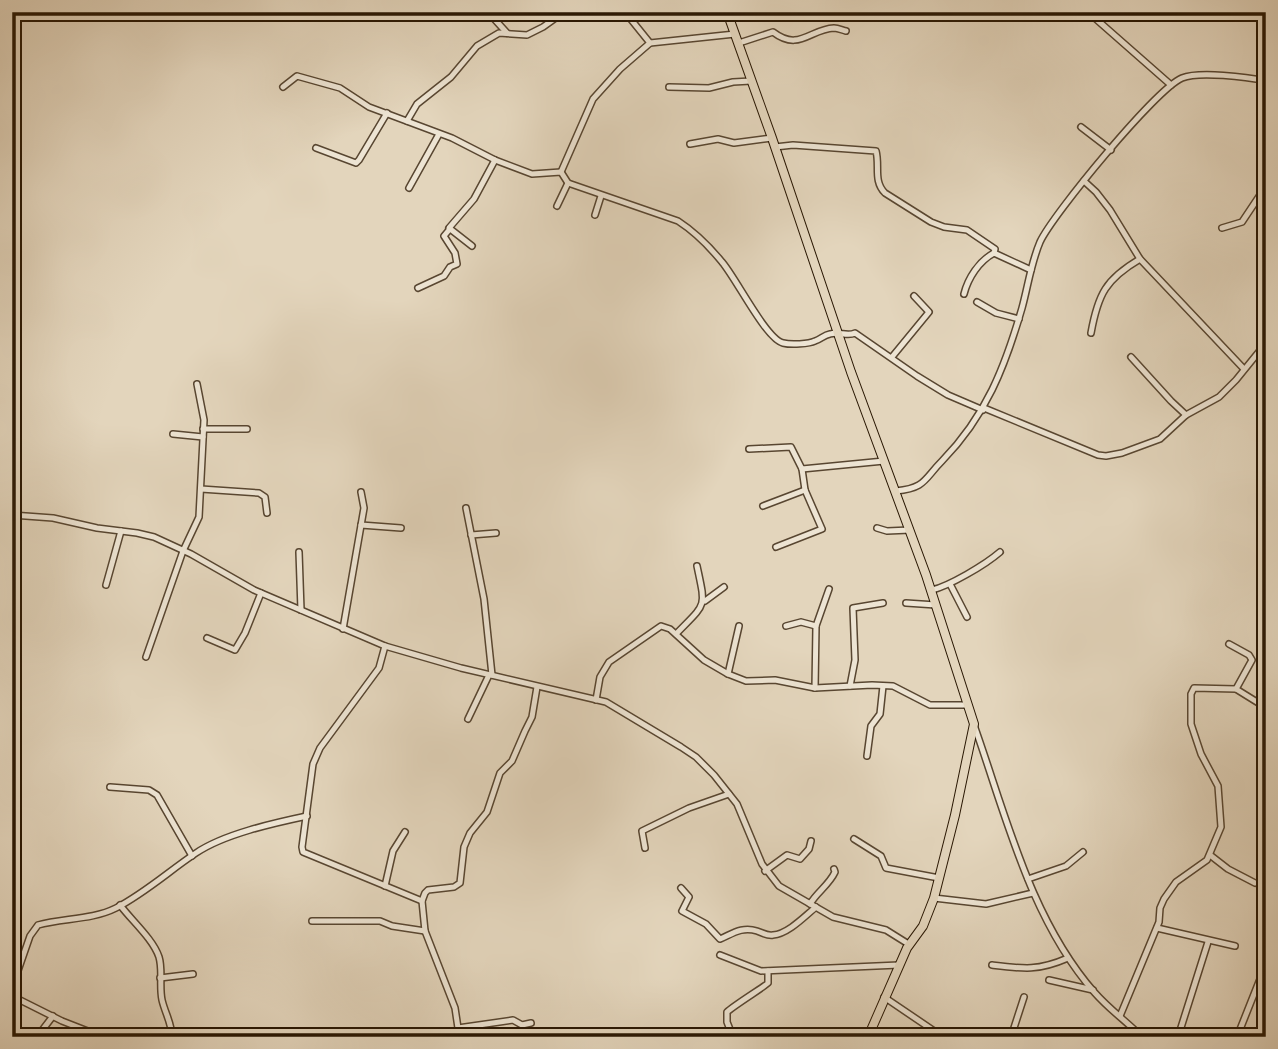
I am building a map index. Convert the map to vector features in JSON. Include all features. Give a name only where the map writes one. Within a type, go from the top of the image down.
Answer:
[{"type":"main road","points":[[727,12],[837,333],[932,590],[974,724],[933,898],[923,926],[909,945],[867,1037]]},
{"type":"street","points":[[488,12],[507,33]]},
{"type":"street","points":[[407,121],[417,104],[451,77],[477,46],[492,36],[507,33],[527,35],[564,12]]},
{"type":"street","points":[[625,12],[650,43]]},
{"type":"street","points":[[1088,12],[1171,85]]},
{"type":"street","points":[[739,43],[773,32],[785,39],[796,40],[806,39],[833,28],[846,31]]},
{"type":"street","points":[[561,172],[593,99],[620,69],[650,43],[735,34]]},
{"type":"street","points":[[896,491],[912,489],[925,481],[960,442],[984,409],[1002,369],[1043,237],[1062,207],[1111,150],[1171,85],[1183,78],[1208,75],[1266,80]]},
{"type":"street","points":[[283,87],[297,76],[340,88],[369,107],[452,138],[495,160],[532,174],[561,172]]},
{"type":"street","points":[[669,87],[709,88],[751,81]]},
{"type":"street","points":[[316,148],[356,163],[387,113]]},
{"type":"street","points":[[1081,127],[1111,150]]},
{"type":"street","points":[[409,188],[439,134]]},
{"type":"street","points":[[690,144],[718,139],[734,143],[774,143],[876,151],[877,180],[885,193],[931,222],[967,230],[995,249],[994,253]]},
{"type":"street","points":[[418,288],[444,276],[450,267],[457,264],[455,253],[444,236],[474,199],[495,160]]},
{"type":"street","points":[[561,172],[568,183],[678,221],[693,232],[723,263],[767,332],[775,340],[784,344],[813,343],[827,334],[855,333],[948,395],[1106,456],[1160,439],[1186,415],[1219,397],[1266,343]]},
{"type":"street","points":[[1084,181],[1103,201],[1140,259],[1244,369]]},
{"type":"street","points":[[557,206],[568,183]]},
{"type":"street","points":[[1222,228],[1242,222],[1266,186]]},
{"type":"street","points":[[595,215],[601,196]]},
{"type":"street","points":[[449,230],[472,246]]},
{"type":"street","points":[[994,253],[1031,271]]},
{"type":"street","points":[[964,294],[966,284],[973,273],[994,253]]},
{"type":"street","points":[[1091,333],[1103,288],[1140,259]]},
{"type":"street","points":[[1266,274],[1261,281],[1266,291]]},
{"type":"street","points":[[892,357],[929,312],[914,296]]},
{"type":"street","points":[[978,302],[996,313],[1019,318]]},
{"type":"street","points":[[1131,357],[1186,415]]},
{"type":"street","points":[[146,657],[183,551],[199,517],[204,429],[197,384]]},
{"type":"street","points":[[204,429],[247,429]]},
{"type":"street","points":[[173,434],[203,437]]},
{"type":"street","points":[[749,449],[791,447],[802,469],[805,490],[822,529],[776,547]]},
{"type":"street","points":[[802,469],[884,461]]},
{"type":"street","points":[[201,489],[263,495],[267,513]]},
{"type":"street","points":[[763,506],[805,490]]},
{"type":"street","points":[[343,629],[364,508],[361,492]]},
{"type":"street","points":[[467,508],[484,599],[490,675],[468,719]]},
{"type":"street","points":[[12,515],[53,518],[105,530],[154,537],[261,593],[385,646],[537,687],[596,699],[632,716],[696,757],[729,794],[742,815],[765,870],[779,886],[843,920],[886,930],[909,945]]},
{"type":"street","points":[[361,525],[401,528]]},
{"type":"street","points":[[877,528],[887,531],[910,530]]},
{"type":"street","points":[[106,585],[121,531]]},
{"type":"street","points":[[471,535],[496,533]]},
{"type":"street","points":[[299,552],[301,610]]},
{"type":"street","points":[[932,590],[950,584],[957,577],[1000,552]]},
{"type":"street","points":[[697,566],[705,601]]},
{"type":"street","points":[[950,584],[967,617]]},
{"type":"street","points":[[676,634],[705,601],[724,587]]},
{"type":"street","points":[[815,688],[816,626],[829,589]]},
{"type":"street","points":[[207,638],[235,650],[246,633],[261,593]]},
{"type":"street","points":[[850,686],[855,660],[853,608],[883,603]]},
{"type":"street","points":[[906,603],[936,605]]},
{"type":"street","points":[[786,626],[801,622],[816,626]]},
{"type":"street","points":[[596,699],[603,670],[613,658],[661,626],[670,629],[699,657],[746,681],[775,680],[815,688],[883,686],[904,690],[930,705],[967,705]]},
{"type":"street","points":[[728,674],[739,626]]},
{"type":"street","points":[[1229,644],[1249,655],[1252,660],[1236,689]]},
{"type":"street","points":[[385,646],[379,668],[320,748],[313,764],[307,792],[307,816],[302,847],[303,852],[422,901]]},
{"type":"street","points":[[867,756],[871,726],[878,719],[881,709],[883,686]]},
{"type":"street","points":[[455,1037],[458,1028],[450,993],[425,931],[422,901],[426,891],[454,887],[460,883],[464,847],[470,834],[488,812],[500,773],[512,761],[526,732],[537,687]]},
{"type":"street","points":[[1119,1016],[1157,928],[1160,908],[1176,882],[1207,860],[1222,827],[1218,786],[1201,754],[1191,724],[1191,694],[1194,688],[1236,689],[1265,707]]},
{"type":"street","points":[[974,724],[1033,893],[1068,958],[1093,990],[1142,1037]]},
{"type":"street","points":[[110,787],[149,790],[157,795],[192,856]]},
{"type":"street","points":[[645,848],[642,831],[689,808],[729,794]]},
{"type":"street","points":[[12,988],[30,936],[38,925],[99,914],[120,905],[206,847],[267,824],[307,816]]},
{"type":"street","points":[[385,886],[393,851],[405,832]]},
{"type":"street","points":[[854,839],[881,856],[886,868],[939,878]]},
{"type":"street","points":[[765,870],[787,855],[800,859],[809,849],[811,841]]},
{"type":"street","points":[[1028,879],[1066,866],[1083,852]]},
{"type":"street","points":[[1210,855],[1228,869],[1255,883]]},
{"type":"street","points":[[681,888],[689,897],[682,911],[706,924],[720,939],[730,932],[743,929],[777,936],[813,906],[816,894],[832,879],[834,869]]},
{"type":"street","points":[[933,898],[986,904],[1033,893]]},
{"type":"street","points":[[120,905],[136,926],[148,936],[160,958],[161,998],[172,1037]]},
{"type":"street","points":[[312,921],[380,921],[392,926],[425,931]]},
{"type":"street","points":[[1157,928],[1208,942],[1235,946]]},
{"type":"street","points":[[1178,1037],[1208,942]]},
{"type":"street","points":[[720,956],[754,970],[768,971],[899,965]]},
{"type":"street","points":[[992,965],[1016,968],[1047,967],[1068,958]]},
{"type":"street","points":[[1237,1037],[1266,964]]},
{"type":"street","points":[[733,1037],[727,1022],[727,1012],[752,993],[766,987],[768,971]]},
{"type":"street","points":[[160,978],[193,974]]},
{"type":"street","points":[[1049,980],[1093,990]]},
{"type":"street","points":[[12,996],[103,1037]]},
{"type":"street","points":[[884,997],[932,1034],[943,1037]]},
{"type":"street","points":[[1011,1037],[1024,997]]},
{"type":"street","points":[[12,1029],[36,1037],[53,1016]]},
{"type":"street","points":[[458,1028],[513,1020],[522,1025],[531,1023]]}]
